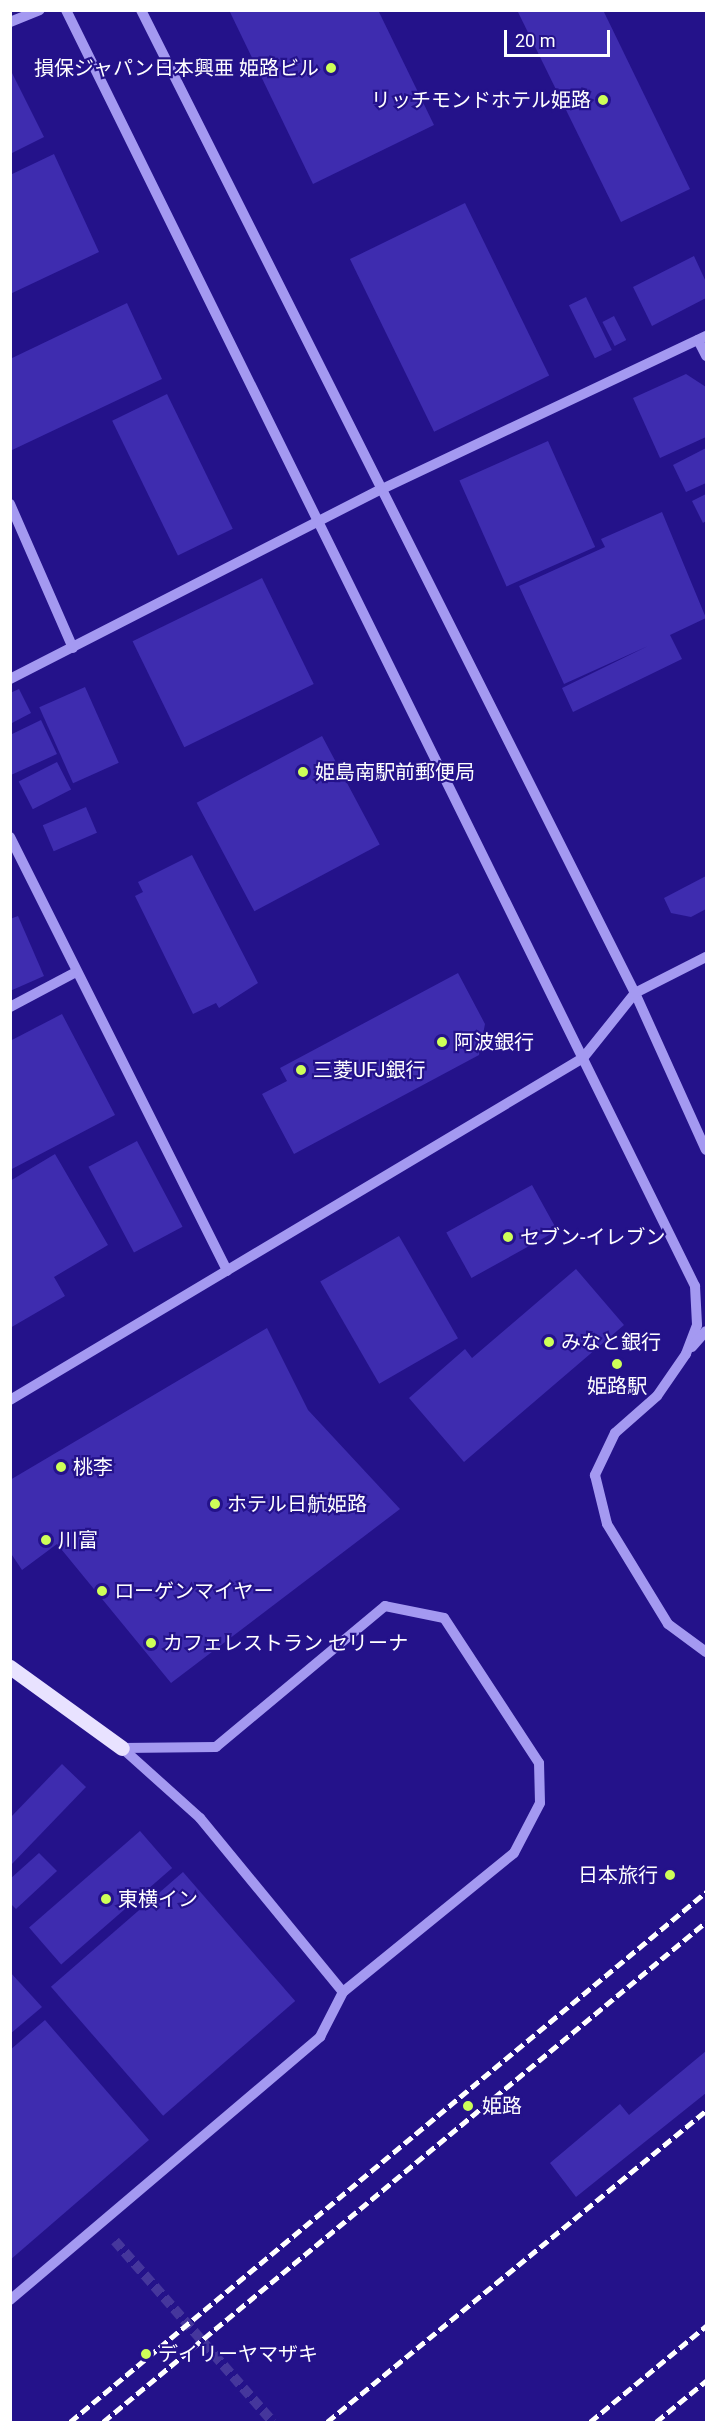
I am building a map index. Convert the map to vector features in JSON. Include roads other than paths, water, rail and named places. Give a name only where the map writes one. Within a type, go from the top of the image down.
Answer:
[{"type":"main road","points":[[10,1667],[122,1748]]},
{"type":"street","points":[[10,22],[40,10]]},
{"type":"street","points":[[66,10],[695,1286],[697,1325],[686,1354]]},
{"type":"street","points":[[141,10],[380,490],[636,993],[706,1150]]},
{"type":"street","points":[[10,679],[380,490],[702,338],[706,356]]},
{"type":"street","points":[[10,504],[73,648]]},
{"type":"street","points":[[10,837],[227,1271]]},
{"type":"street","points":[[10,1400],[584,1058],[636,993],[706,957]]},
{"type":"street","points":[[10,1007],[76,972]]},
{"type":"street","points":[[706,1331],[686,1354],[657,1396],[615,1433],[595,1475],[607,1524],[668,1624],[706,1652]]},
{"type":"street","points":[[10,2300],[320,2037],[343,1992],[514,1853],[540,1803],[539,1763],[444,1618],[385,1606],[216,1747],[122,1748]]},
{"type":"street","points":[[122,1748],[201,1818],[343,1992]]},
{"type":"tunnel","points":[[115,2241],[273,2422]]},
{"type":"railway","points":[[70,2422],[706,1892]]},
{"type":"railway","points":[[103,2422],[706,1922]]},
{"type":"railway","points":[[327,2422],[706,2111]]},
{"type":"railway","points":[[590,2422],[706,2326]]},
{"type":"railway","points":[[656,2422],[706,2381]]},
{"type":"place","name":"損保ジャパン日本興亜 姫路ビル","points":[[331,68]]},
{"type":"place","name":"リッチモンドホテル姫路","points":[[603,100]]},
{"type":"place","name":"姫島南駅前郵便局","points":[[303,772]]},
{"type":"place","name":"阿波銀行","points":[[442,1042]]},
{"type":"place","name":"三菱UFJ銀行","points":[[301,1070]]},
{"type":"place","name":"セブン-イレブン","points":[[508,1237]]},
{"type":"place","name":"みなと銀行","points":[[549,1342]]},
{"type":"place","name":"姫路駅","points":[[617,1364]]},
{"type":"place","name":"桃李","points":[[61,1467]]},
{"type":"place","name":"ホテル日航姫路","points":[[215,1504]]},
{"type":"place","name":"川富","points":[[46,1540]]},
{"type":"place","name":"ローゲンマイヤー","points":[[102,1591]]},
{"type":"place","name":"カフェレストラン セリーナ","points":[[151,1643]]},
{"type":"place","name":"日本旅行","points":[[670,1875]]},
{"type":"place","name":"東横イン","points":[[106,1899]]},
{"type":"place","name":"姫路","points":[[468,2106]]},
{"type":"place","name":"デイリーヤマザキ","points":[[146,2354]]}]
